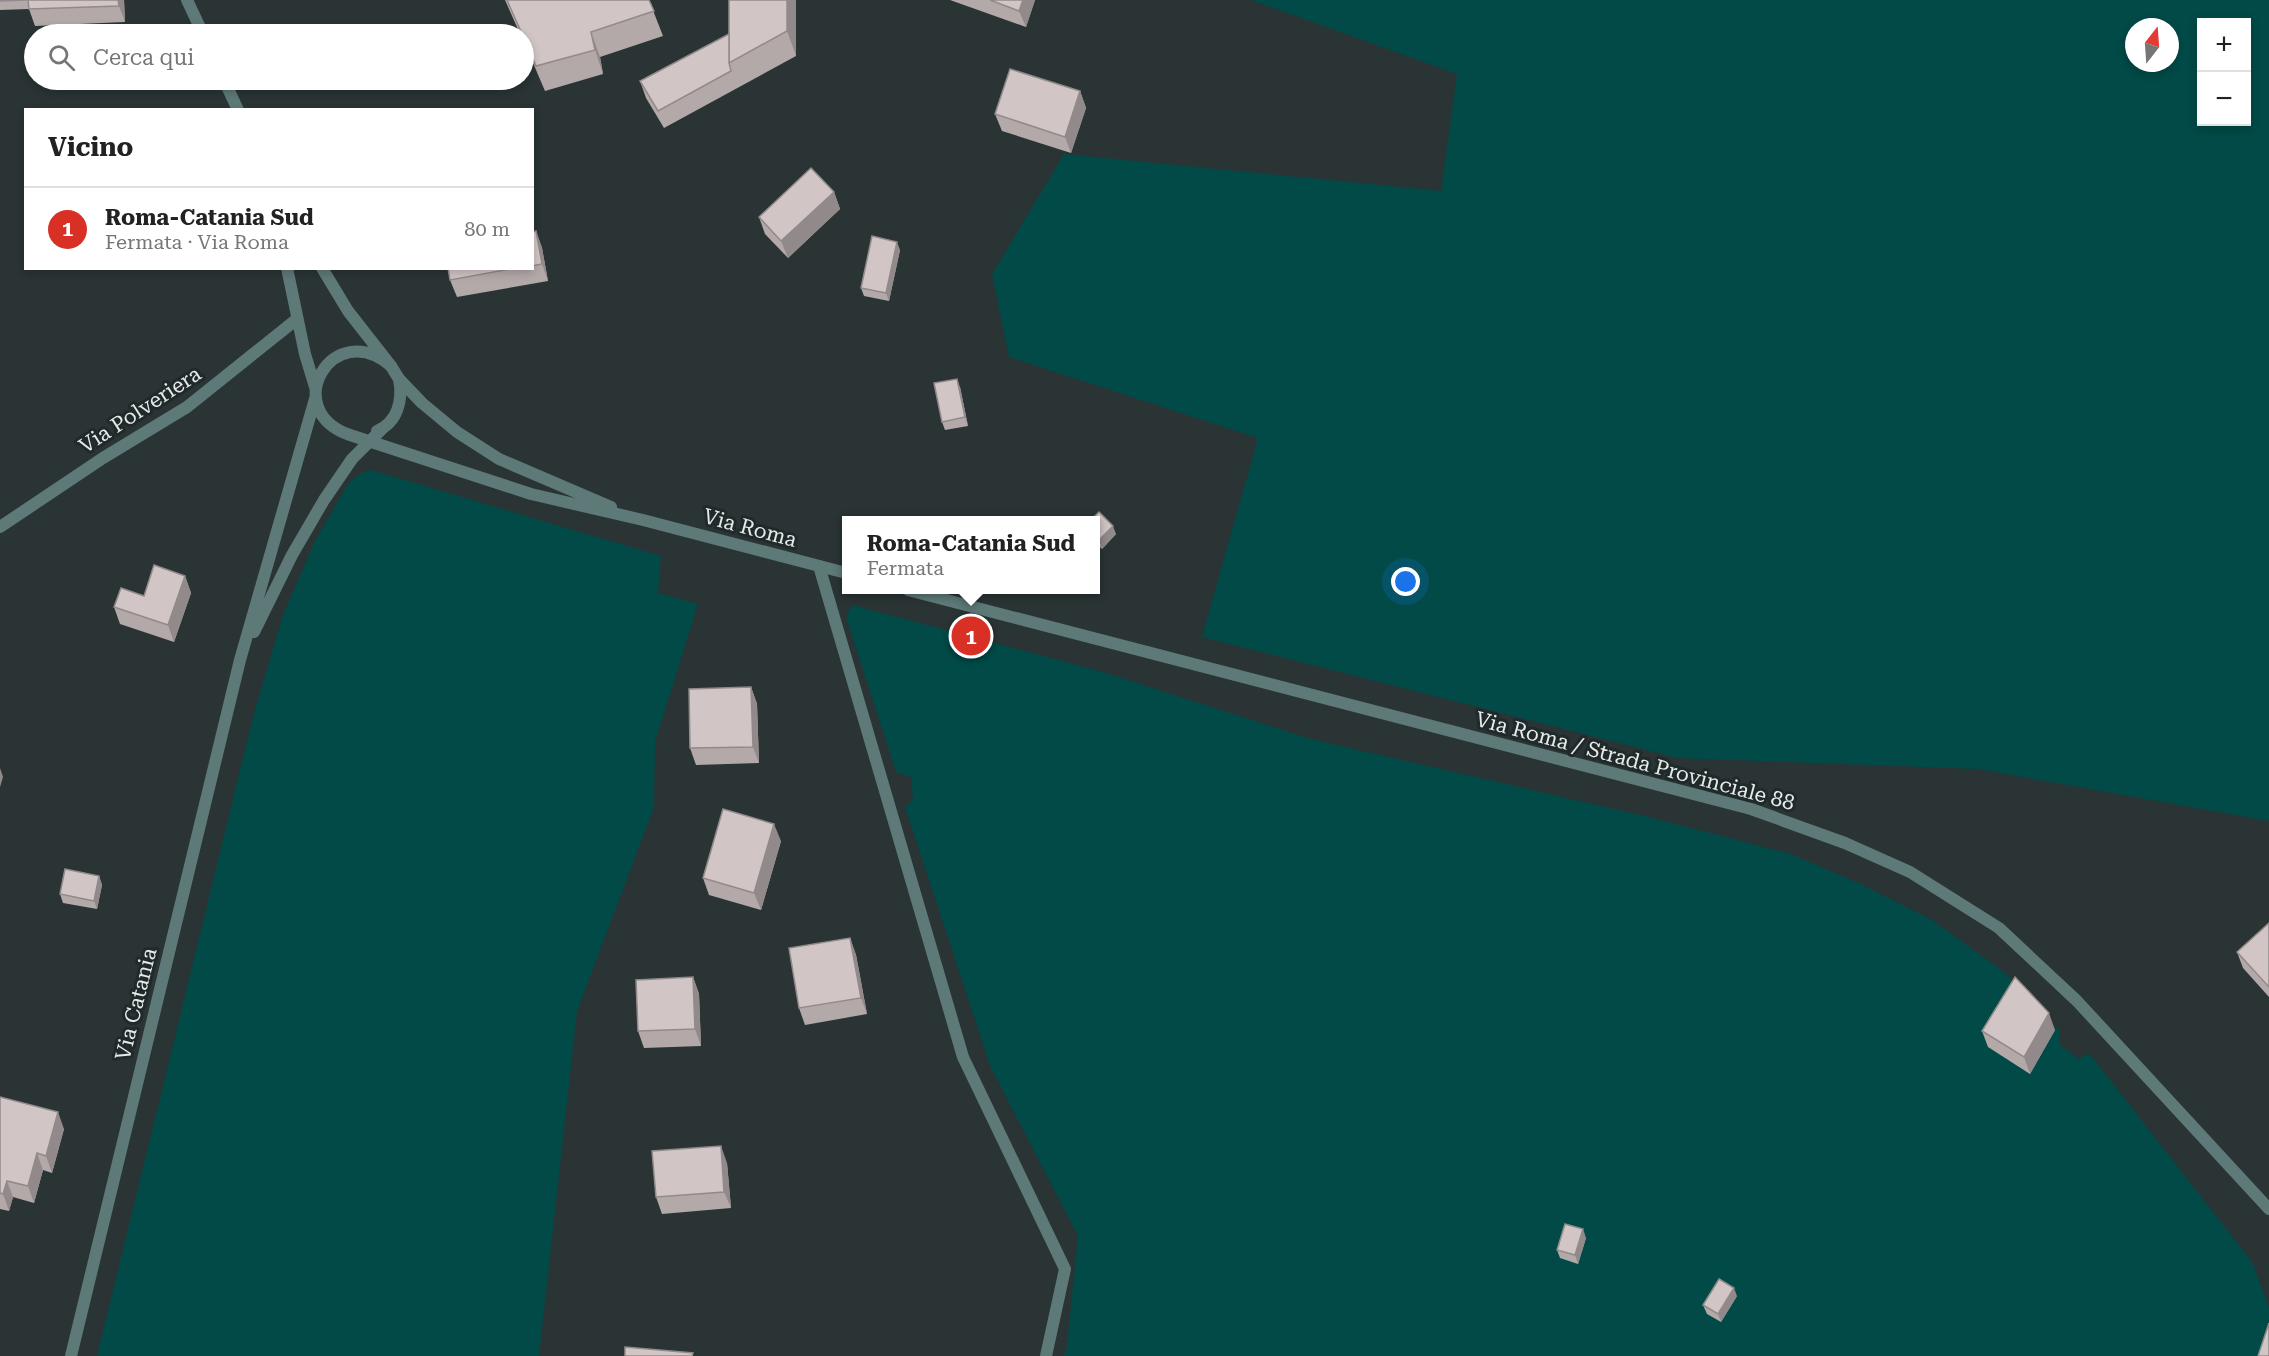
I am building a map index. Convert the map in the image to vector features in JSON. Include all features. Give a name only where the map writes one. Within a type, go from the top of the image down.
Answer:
[{"type":"street","points":[[187,0],[198,24]]},
{"type":"street","points":[[229,90],[237,108]]},
{"type":"street","points":[[287,270],[319,412],[337,431],[531,494],[643,520]]},
{"type":"street","points":[[323,270],[348,310],[399,380],[457,432],[499,459],[643,520]]},
{"type":"street","name":"Via Polveriera","points":[[0,527],[103,458],[187,407],[297,319]]},
{"type":"street","points":[[240,660],[320,374],[328,363],[340,355],[354,351],[367,352],[381,357],[391,366]]},
{"type":"street","points":[[240,660],[292,555],[324,500],[352,459],[393,420],[399,407],[401,393],[399,380]]},
{"type":"street","points":[[350,435],[363,436],[382,429]]},
{"type":"street","name":"Via Roma","points":[[643,520],[842,572]]},
{"type":"street","points":[[819,566],[963,1057],[1065,1269],[1046,1356]]},
{"type":"street","name":"Via Roma / Strada Provinciale 88","points":[[923,594],[1751,809],[1845,843],[1899,867],[2000,928],[2077,1001],[2269,1209]]},
{"type":"street","name":"Via Catania","points":[[71,1356],[240,660]]},
{"type":"shaded area","points":[[1251,0],[2269,0],[2269,821],[1978,769],[1678,758],[1202,637],[1258,438],[1009,357],[992,274],[1064,154],[1441,191],[1457,74]]},
{"type":"shaded area","points":[[371,470],[661,556],[658,593],[698,604],[655,742],[654,807],[577,1011],[539,1356],[97,1356],[253,717],[283,615],[315,541],[348,484],[359,474]]},
{"type":"shaded area","points":[[852,605],[1103,672],[1311,739],[1649,817],[1791,854],[1863,885],[1932,920],[2004,972],[2059,1030],[2059,1044],[2079,1059],[2089,1053],[2252,1262],[2269,1307],[2269,1342],[2264,1356],[1064,1356],[1067,1346],[1078,1236],[991,1068],[905,807],[913,800],[911,777],[896,772],[846,617]]},
{"type":"building","points":[[28,0],[118,0],[119,6],[29,9]]},
{"type":"building","points":[[507,0],[649,0],[654,11],[591,32],[595,50],[536,66],[534,24],[518,24]]},
{"type":"building","points":[[729,0],[787,0],[787,31],[729,63]]},
{"type":"building","points":[[990,0],[1023,0],[1019,11]]},
{"type":"building","points":[[729,34],[731,71],[658,111],[640,81]]},
{"type":"building","points":[[1010,69],[1080,91],[1065,137],[995,114]]},
{"type":"building","points":[[811,168],[834,192],[781,241],[759,217]]},
{"type":"building","points":[[536,231],[542,264],[534,266],[534,232]]},
{"type":"building","points":[[872,236],[897,242],[886,293],[861,288]]},
{"type":"building","points":[[448,270],[505,270],[450,280]]},
{"type":"building","points":[[957,379],[965,417],[942,422],[934,383]]},
{"type":"building","points":[[1099,512],[1113,526],[1100,539],[1100,516],[1095,516]]},
{"type":"building","points":[[154,565],[185,576],[168,625],[114,607],[121,588],[144,596]]},
{"type":"building","points":[[751,687],[753,747],[690,748],[689,689]]},
{"type":"building","points":[[723,809],[774,824],[754,893],[703,878]]},
{"type":"building","points":[[65,869],[99,876],[94,901],[60,894]]},
{"type":"building","points":[[2269,923],[2269,987],[2237,952]]},
{"type":"building","points":[[850,938],[861,998],[799,1008],[789,948]]},
{"type":"building","points":[[693,977],[695,1029],[638,1031],[636,980]]},
{"type":"building","points":[[2015,977],[2049,1013],[2024,1057],[1982,1031]]},
{"type":"building","points":[[0,1097],[58,1112],[46,1156],[37,1153],[28,1186],[7,1181],[3,1194],[0,1193]]},
{"type":"building","points":[[721,1146],[724,1192],[656,1197],[652,1151]]},
{"type":"building","points":[[1565,1224],[1583,1229],[1575,1255],[1557,1250]]},
{"type":"building","points":[[1719,1279],[1734,1288],[1718,1314],[1703,1305]]},
{"type":"building","points":[[2269,1323],[2269,1356],[2258,1356]]},
{"type":"building","points":[[625,1347],[693,1353],[692,1356],[625,1356]]},
{"type":"place","name":"Roma-Catania Sud","points":[[971,636]]}]
